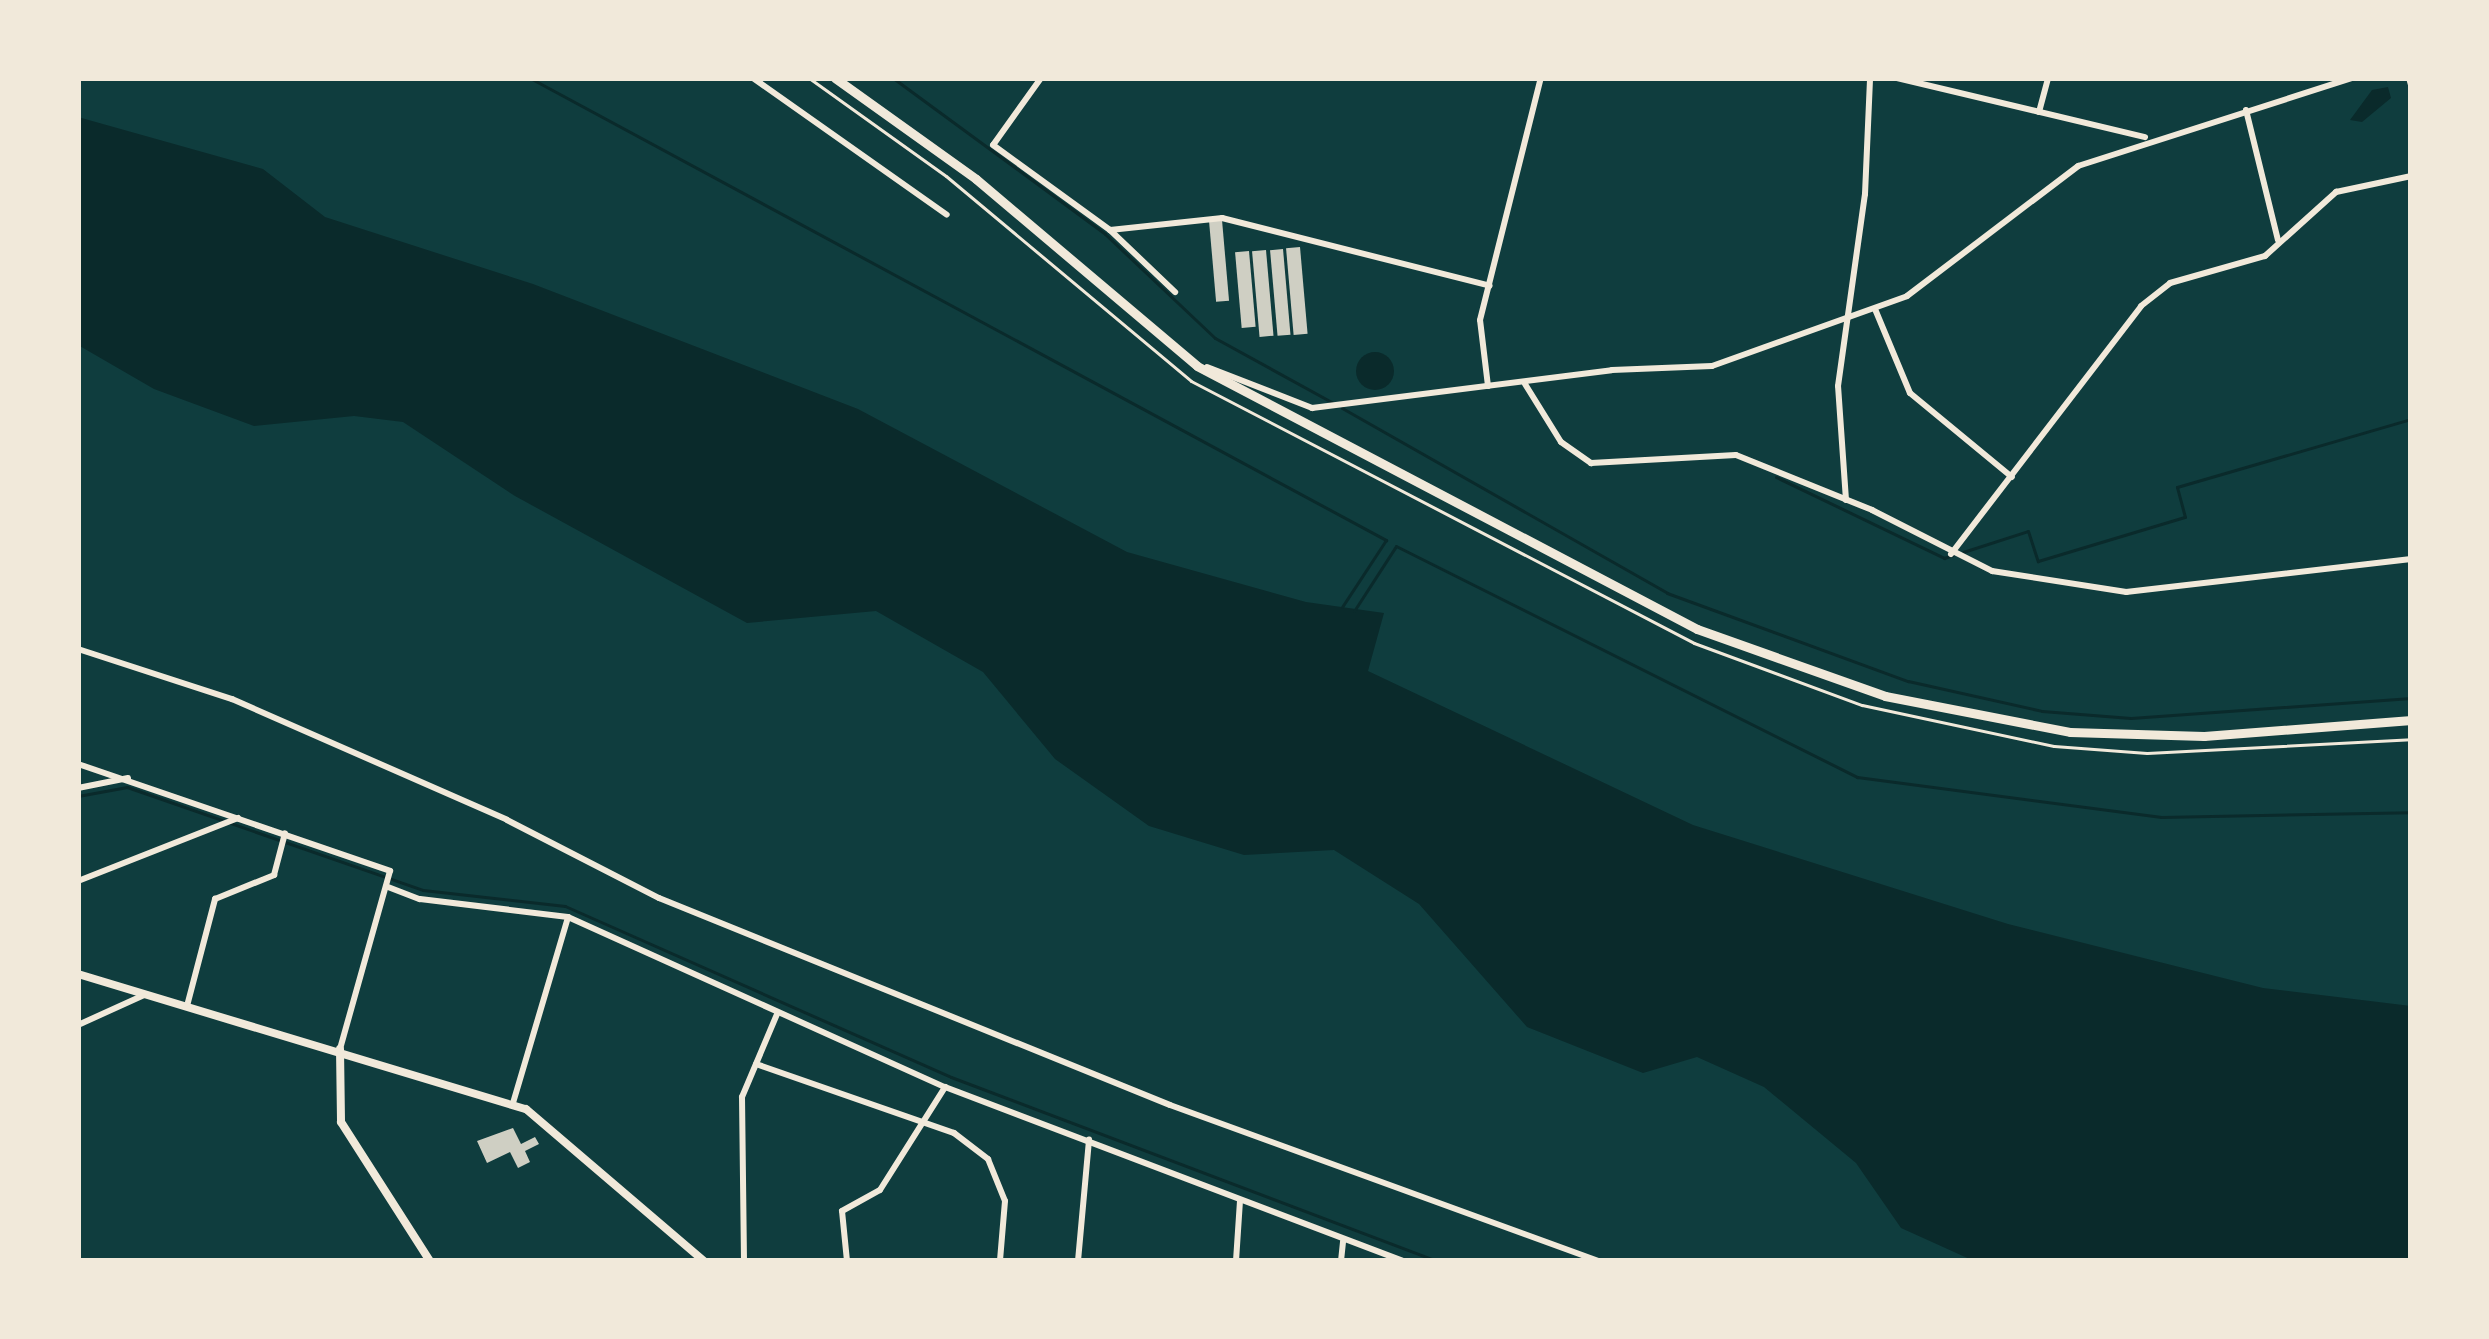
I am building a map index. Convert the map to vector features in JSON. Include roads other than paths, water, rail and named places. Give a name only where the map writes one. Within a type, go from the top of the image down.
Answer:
[{"type":"main road","points":[[835,78],[976,179],[1197,366],[1640,603],[1885,696],[2005,722],[2142,737],[2411,720]]},
{"type":"street","points":[[753,78],[947,215]]},
{"type":"street","points":[[1041,78],[993,145],[1110,230],[1175,292]]},
{"type":"street","points":[[1488,386],[1480,320],[1541,78]]},
{"type":"street","points":[[1846,500],[1838,386],[1870,78]]},
{"type":"street","points":[[1897,78],[2150,139]]},
{"type":"street","points":[[2039,112],[2048,78]]},
{"type":"street","points":[[1197,366],[1312,408],[1712,366],[1875,309],[1956,263],[2078,166],[2150,139],[2352,78]]},
{"type":"street","points":[[2246,110],[2278,240]]},
{"type":"street","points":[[1951,554],[2141,306],[2170,283],[2264,256],[2336,192],[2411,176]]},
{"type":"street","points":[[1110,230],[1222,218],[1490,286]]},
{"type":"street","points":[[1875,309],[1910,393],[2012,477]]},
{"type":"street","points":[[1526,384],[1561,442],[1591,463],[1736,455],[1846,500],[1992,571],[2126,592],[2411,559]]},
{"type":"street","points":[[78,649],[232,699],[507,820],[658,898],[1192,1114],[1599,1261]]},
{"type":"street","points":[[78,764],[133,777],[390,871],[340,1049],[341,1122],[430,1261]]},
{"type":"street","points":[[78,788],[133,777]]},
{"type":"street","points":[[78,881],[242,817]]},
{"type":"street","points":[[187,1006],[215,899],[274,875],[285,832]]},
{"type":"street","points":[[388,887],[420,899],[568,917],[946,1087],[1402,1261]]},
{"type":"street","points":[[513,1103],[568,917]]},
{"type":"street","points":[[78,974],[513,1103],[704,1261]]},
{"type":"street","points":[[78,1025],[144,995]]},
{"type":"street","points":[[744,1261],[742,1097],[777,1014]]},
{"type":"street","points":[[756,1064],[927,1125],[988,1159],[1005,1201],[1000,1261]]},
{"type":"street","points":[[847,1261],[842,1211],[880,1190],[927,1125],[946,1087]]},
{"type":"street","points":[[1078,1261],[1089,1139]]},
{"type":"street","points":[[1236,1261],[1240,1201]]},
{"type":"street","points":[[1341,1261],[1342,1241]]},
{"type":"water","points":[[2388,87],[2391,98],[2362,122],[2350,120],[2372,90]]},
{"type":"water","points":[[78,117],[263,169],[325,217],[533,284],[858,409],[1127,552],[1306,602],[1384,613],[1368,671],[1693,825],[2008,924],[2263,988],[2411,1006],[2411,1261],[1974,1261],[1901,1228],[1856,1163],[1764,1087],[1697,1057],[1643,1073],[1527,1027],[1419,904],[1334,850],[1244,855],[1149,826],[1055,759],[983,672],[876,611],[747,623],[515,496],[403,422],[354,416],[254,426],[154,389],[78,345]]},
{"type":"water","points":[[1375,352],[1389,357],[1394,371],[1389,385],[1375,390],[1361,385],[1356,371],[1361,357]]},
{"type":"waterway","points":[[530,78],[1386,540],[1342,607]]},
{"type":"waterway","points":[[893,78],[1105,234],[1215,338],[1333,403]]},
{"type":"waterway","points":[[1342,408],[1667,593],[1908,681],[2042,711],[2131,718],[2411,698]]},
{"type":"waterway","points":[[1963,552],[2028,531],[2038,561],[2185,517],[2177,487],[2411,419]]},
{"type":"waterway","points":[[1776,477],[1944,558],[1953,555]]},
{"type":"waterway","points":[[1354,611],[1396,546],[1857,777],[2161,817],[2411,812]]},
{"type":"waterway","points":[[78,796],[127,787],[423,890],[565,906],[951,1077],[1437,1261]]}]
